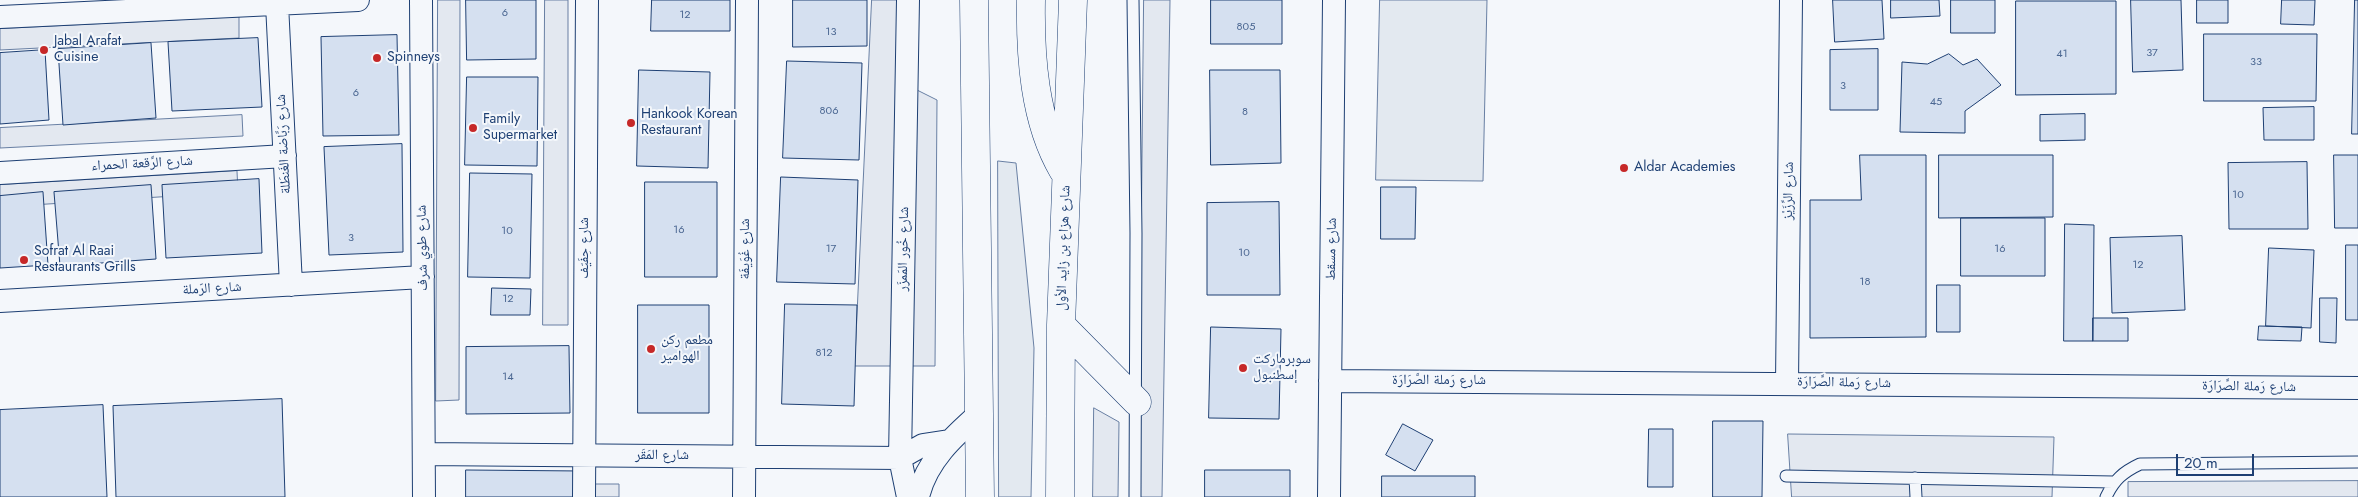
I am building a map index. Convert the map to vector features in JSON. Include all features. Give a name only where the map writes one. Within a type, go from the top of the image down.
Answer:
[{"type":"main road","points":[[974,0],[980,497]]},
{"type":"main road","points":[[1031,0],[1031,30],[1036,86],[1046,128],[1056,158],[1067,175]]},
{"type":"main road","name":"شارع هزاع بن زايد الأول","points":[[1060,497],[1061,325],[1072,0]]},
{"type":"main road","points":[[1061,325],[1137,402]]},
{"type":"street","points":[[0,17],[358,0]]},
{"type":"street","name":"شارع طوي شرف","points":[[420,0],[424,277],[424,497]]},
{"type":"street","name":"شارع حِفَيّف","points":[[584,497],[587,0]]},
{"type":"street","name":"شارع غُوَيفَة","points":[[744,497],[747,0]]},
{"type":"street","name":"شارع خُور المَمزَر","points":[[908,0],[900,458],[908,497]]},
{"type":"street","name":"شارع مسقط","points":[[1328,497],[1334,0]]},
{"type":"street","name":"شارع الرِّزَيْز","points":[[1787,383],[1791,0]]},
{"type":"street","name":"شارع رَبَّاضة الغَنطَلة","points":[[277,4],[291,285]]},
{"type":"street","name":"شارع الرِّقعة الحمراء","points":[[0,173],[285,156]]},
{"type":"street","name":"شارع الرّملة","points":[[0,300],[424,277]]},
{"type":"street","name":"شارع رَملة الصَّرَارَة","points":[[1330,381],[2358,388]]},
{"type":"street","points":[[918,497],[932,464],[949,441],[980,413]]},
{"type":"street","points":[[900,458],[923,445],[949,441]]},
{"type":"street","name":"شارع المَقَر","points":[[424,454],[900,458]]},
{"type":"lane","points":[[1132,0],[1137,402],[1135,497]]},
{"type":"lane","points":[[2106,497],[2113,482],[2125,471],[2140,464],[2358,462]]},
{"type":"lane","points":[[1786,476],[2113,482]]},
{"type":"lane","points":[[1916,478],[1916,497]]},
{"type":"shaded area","points":[[438,0],[460,0],[459,400],[436,401]]},
{"type":"shaded area","points":[[545,0],[568,0],[568,325],[543,325]]},
{"type":"shaded area","points":[[872,0],[917,0],[915,89],[937,100],[935,366],[855,366]]},
{"type":"shaded area","points":[[1144,0],[1170,0],[1162,497],[1139,497]]},
{"type":"shaded area","points":[[1380,0],[1487,0],[1483,181],[1376,180]]},
{"type":"shaded area","points":[[239,17],[239,38],[0,50],[0,29]]},
{"type":"shaded area","points":[[242,115],[243,136],[0,148],[0,128]]},
{"type":"shaded area","points":[[998,161],[1016,163],[1034,348],[1031,497],[999,497]]},
{"type":"shaded area","points":[[237,171],[238,192],[0,207],[0,185]]},
{"type":"shaded area","points":[[1094,408],[1119,422],[1118,497],[1093,497]]},
{"type":"shaded area","points":[[1788,434],[2054,437],[2052,497],[1792,497]]},
{"type":"shaded area","points":[[2358,481],[2358,497],[2128,497],[2128,482]]},
{"type":"shaded area","points":[[592,484],[619,484],[619,497],[592,497]]},
{"type":"building","points":[[466,0],[536,0],[536,59],[467,60]]},
{"type":"building","points":[[652,0],[730,0],[730,31],[651,31]]},
{"type":"building","points":[[793,0],[867,0],[867,46],[793,47]]},
{"type":"building","points":[[1211,0],[1282,0],[1282,44],[1211,44]]},
{"type":"building","points":[[1833,0],[1882,0],[1884,39],[1835,42]]},
{"type":"building","points":[[1891,0],[1939,0],[1940,16],[1891,18]]},
{"type":"building","points":[[1951,0],[1995,0],[1995,33],[1951,33]]},
{"type":"building","points":[[2131,0],[2181,0],[2183,70],[2133,72]]},
{"type":"building","points":[[2197,0],[2228,0],[2228,23],[2197,23]]},
{"type":"building","points":[[2282,0],[2315,0],[2314,25],[2281,24]]},
{"type":"building","points":[[2355,0],[2358,0],[2358,134],[2352,134]]},
{"type":"building","points":[[2016,1],[2116,1],[2116,94],[2016,95]]},
{"type":"building","points":[[2204,34],[2317,34],[2316,101],[2204,101]]},
{"type":"building","points":[[397,35],[399,135],[323,136],[321,37]]},
{"type":"building","points":[[258,38],[262,107],[172,111],[168,42]]},
{"type":"building","points":[[151,43],[156,118],[63,125],[58,49]]},
{"type":"building","points":[[1878,49],[1878,110],[1830,110],[1830,50]]},
{"type":"building","points":[[45,50],[49,120],[0,124],[0,53]]},
{"type":"building","points":[[1949,54],[1963,65],[1977,59],[2001,85],[1965,111],[1965,133],[1900,132],[1902,62],[1927,64]]},
{"type":"building","points":[[787,61],[862,63],[859,160],[783,158]]},
{"type":"building","points":[[639,70],[710,72],[708,168],[637,166]]},
{"type":"building","points":[[1210,70],[1280,70],[1281,163],[1211,165]]},
{"type":"building","points":[[467,77],[538,77],[537,166],[465,165]]},
{"type":"building","points":[[2314,107],[2314,140],[2264,140],[2263,108]]},
{"type":"building","points":[[2085,114],[2085,140],[2040,141],[2040,115]]},
{"type":"building","points":[[402,144],[403,252],[329,255],[324,147]]},
{"type":"building","points":[[1860,155],[1926,155],[1926,337],[1810,338],[1810,200],[1861,200]]},
{"type":"building","points":[[1939,155],[2053,155],[2053,217],[1939,218]]},
{"type":"building","points":[[2334,155],[2358,155],[2358,228],[2335,228]]},
{"type":"building","points":[[2307,162],[2308,229],[2229,229],[2228,163]]},
{"type":"building","points":[[470,173],[532,174],[530,278],[468,277]]},
{"type":"building","points":[[781,177],[858,180],[855,284],[777,282]]},
{"type":"building","points":[[259,179],[262,253],[166,258],[162,185]]},
{"type":"building","points":[[645,182],[717,182],[717,277],[645,277]]},
{"type":"building","points":[[151,185],[156,259],[60,266],[54,192]]},
{"type":"building","points":[[1381,187],[1416,187],[1415,239],[1381,239]]},
{"type":"building","points":[[43,192],[48,265],[0,268],[0,196]]},
{"type":"building","points":[[1279,202],[1280,295],[1207,295],[1207,203]]},
{"type":"building","points":[[1961,218],[2045,218],[2045,276],[1961,276]]},
{"type":"building","points":[[2065,224],[2094,225],[2093,341],[2064,341]]},
{"type":"building","points":[[2182,236],[2185,310],[2112,313],[2110,238]]},
{"type":"building","points":[[2346,245],[2358,245],[2358,320],[2346,320]]},
{"type":"building","points":[[2269,248],[2314,250],[2311,328],[2266,326]]},
{"type":"building","points":[[1937,285],[1960,285],[1960,332],[1937,332]]},
{"type":"building","points":[[492,288],[531,289],[530,315],[491,315]]},
{"type":"building","points":[[2320,298],[2337,298],[2336,343],[2320,342]]},
{"type":"building","points":[[785,304],[857,305],[854,406],[782,404]]},
{"type":"building","points":[[638,305],[709,305],[709,413],[638,413]]},
{"type":"building","points":[[2093,318],[2128,318],[2128,341],[2093,341]]},
{"type":"building","points":[[2259,326],[2302,327],[2301,341],[2258,340]]},
{"type":"building","points":[[1211,327],[1281,329],[1279,419],[1209,418]]},
{"type":"building","points":[[569,346],[570,413],[466,414],[466,347]]},
{"type":"building","points":[[282,399],[285,497],[116,497],[113,406]]},
{"type":"building","points":[[103,405],[107,497],[0,497],[0,410]]},
{"type":"building","points":[[1713,421],[1763,421],[1762,497],[1713,497]]},
{"type":"building","points":[[1403,424],[1433,440],[1415,471],[1386,455]]},
{"type":"building","points":[[1649,429],[1673,429],[1673,487],[1648,487]]},
{"type":"building","points":[[466,470],[582,471],[582,497],[466,497]]},
{"type":"building","points":[[1205,470],[1290,470],[1290,497],[1205,497]]},
{"type":"building","points":[[1382,476],[1475,476],[1475,497],[1382,497]]},
{"type":"place","name":"Jabal Arafat Cuisine","points":[[44,50]]},
{"type":"place","name":"Spinneys","points":[[377,58]]},
{"type":"place","name":"Hankook Korean Restaurant","points":[[631,123]]},
{"type":"place","name":"Family Supermarket","points":[[473,128]]},
{"type":"place","name":"Aldar Academies","points":[[1624,168]]},
{"type":"place","name":"Sofrat Al Raai Restaurants Grills","points":[[24,260]]},
{"type":"place","name":"مطعم ركن الهوامير","points":[[651,349]]},
{"type":"place","name":"سوبرماركت إسطنبول","points":[[1243,368]]}]
